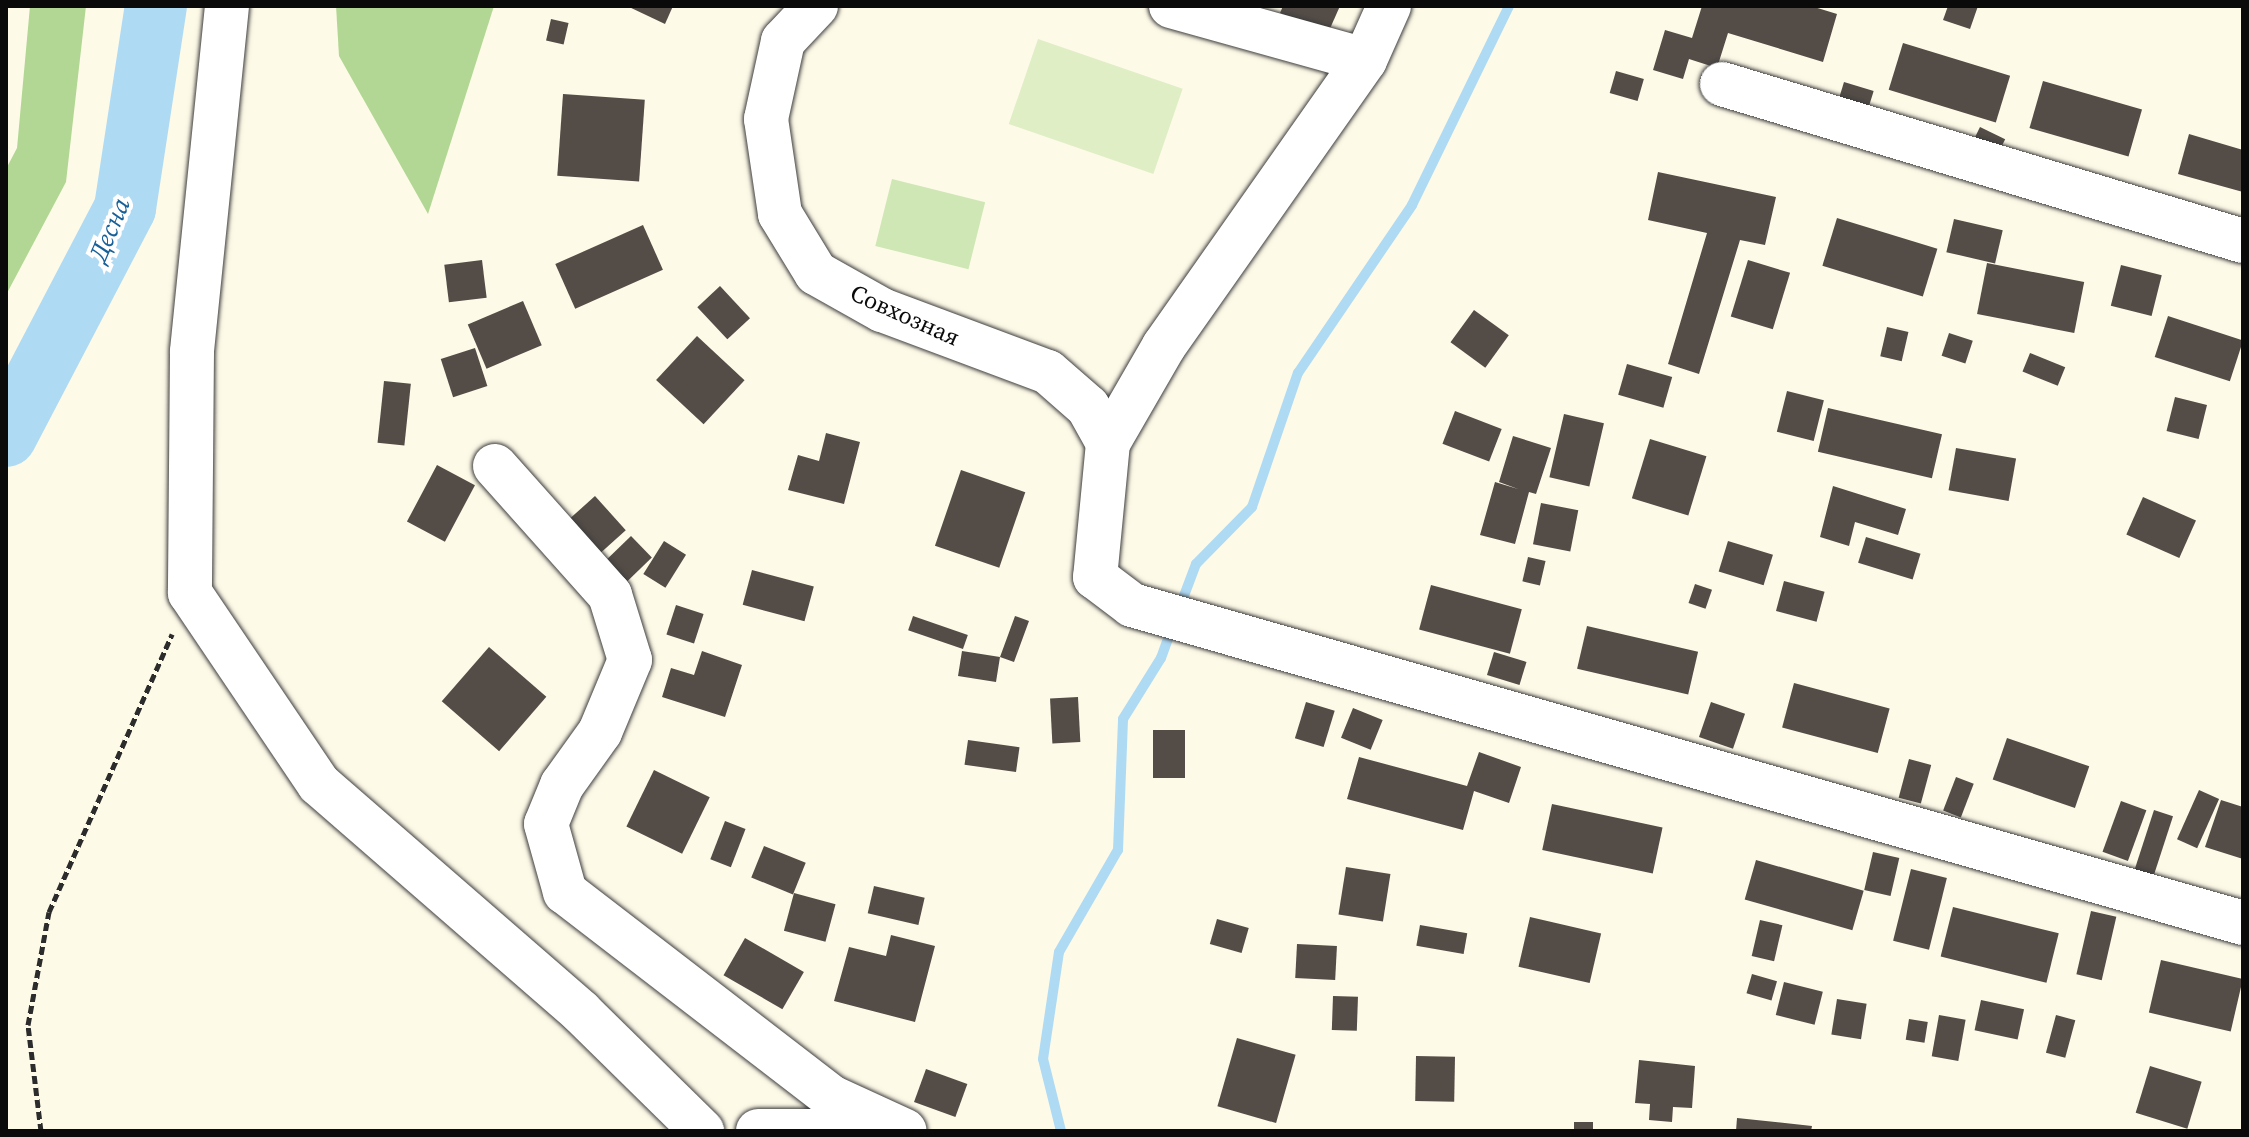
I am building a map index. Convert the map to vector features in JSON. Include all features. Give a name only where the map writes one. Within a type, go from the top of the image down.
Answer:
[{"type":"street","points":[[227,6],[192,352],[190,593],[319,784],[581,1012],[702,1131]]},
{"type":"street","name":"Совхозная","points":[[816,6],[783,41],[766,119],[780,214],[816,273],[882,310],[1048,372],[1088,407],[1108,443]]},
{"type":"street","points":[[1171,6],[1365,60]]},
{"type":"street","points":[[1389,6],[1365,60],[1164,346],[1108,443],[1095,577],[1132,605],[2243,923]]},
{"type":"street","points":[[1722,84],[2243,241]]},
{"type":"street","points":[[495,466],[610,595],[630,660],[600,732],[562,785],[546,824],[565,892],[831,1097],[905,1131]]},
{"type":"street","points":[[758,1131],[846,1131]]},
{"type":"path","points":[[41,1131],[28,1025],[49,912],[190,593]]},
{"type":"green space","points":[[30,6],[86,6],[66,182],[6,295],[6,169],[17,148]]},
{"type":"green space","points":[[336,6],[494,6],[428,214],[339,56]]},
{"type":"green space","points":[[1038,39],[1183,89],[1153,174],[1009,124]]},
{"type":"green space","points":[[892,179],[985,202],[968,269],[875,246]]},
{"type":"building","points":[[627,6],[673,6],[665,24]]},
{"type":"building","points":[[1283,6],[1340,6],[1328,33],[1280,13]]},
{"type":"building","points":[[1702,6],[1811,6],[1837,14],[1823,62],[1728,33],[1717,68],[1689,59],[1683,79],[1653,70],[1665,30],[1692,38]]},
{"type":"building","points":[[1948,6],[1978,6],[1970,29],[1943,20]]},
{"type":"building","points":[[551,19],[569,23],[564,44],[546,40]]},
{"type":"building","points":[[1903,43],[2010,76],[1996,123],[1889,90]]},
{"type":"building","points":[[1616,71],[1644,79],[1638,101],[1610,93]]},
{"type":"building","points":[[2043,81],[2142,109],[2129,156],[2029,128]]},
{"type":"building","points":[[1844,82],[1874,91],[1864,124],[1834,115]]},
{"type":"building","points":[[563,94],[645,100],[639,182],[557,176]]},
{"type":"building","points":[[1980,127],[2005,139],[1995,161],[1969,149]]},
{"type":"building","points":[[2189,134],[2243,150],[2243,192],[2178,174]]},
{"type":"building","points":[[1658,172],[1776,197],[1765,245],[1740,240],[1699,374],[1668,364],[1707,233],[1648,220]]},
{"type":"building","points":[[1837,218],[1937,249],[1923,297],[1822,266]]},
{"type":"building","points":[[1954,219],[2003,230],[1995,263],[1946,252]]},
{"type":"building","points":[[643,225],[663,270],[575,309],[555,264]]},
{"type":"building","points":[[482,260],[487,298],[449,302],[444,265]]},
{"type":"building","points":[[1748,260],[1790,273],[1773,329],[1731,316]]},
{"type":"building","points":[[1987,263],[2084,282],[2074,333],[1977,314]]},
{"type":"building","points":[[2121,265],[2162,275],[2152,316],[2111,306]]},
{"type":"building","points":[[720,286],[750,318],[727,339],[697,307]]},
{"type":"building","points":[[523,301],[542,345],[487,369],[468,324]]},
{"type":"building","points":[[1474,310],[1509,335],[1485,368],[1450,342]]},
{"type":"building","points":[[2168,316],[2243,340],[2230,381],[2155,357]]},
{"type":"building","points":[[1887,327],[1908,332],[1902,361],[1880,356]]},
{"type":"building","points":[[1949,333],[1973,341],[1965,364],[1942,356]]},
{"type":"building","points":[[697,336],[745,380],[704,424],[656,380]]},
{"type":"building","points":[[475,348],[487,386],[453,397],[441,359]]},
{"type":"building","points":[[2030,353],[2065,367],[2058,386],[2023,372]]},
{"type":"building","points":[[1627,364],[1672,377],[1663,408],[1618,395]]},
{"type":"building","points":[[384,381],[411,384],[404,445],[378,443]]},
{"type":"building","points":[[1787,391],[1824,400],[1814,441],[1777,432]]},
{"type":"building","points":[[2175,397],[2207,405],[2199,439],[2167,431]]},
{"type":"building","points":[[1828,408],[1942,434],[1932,478],[1818,452]]},
{"type":"building","points":[[1455,411],[1502,429],[1489,462],[1442,444]]},
{"type":"building","points":[[1564,414],[1604,423],[1589,487],[1549,477]]},
{"type":"building","points":[[826,433],[860,442],[844,504],[788,490],[798,455],[819,461]]},
{"type":"building","points":[[1513,436],[1551,448],[1536,494],[1529,492],[1515,544],[1480,535],[1495,482],[1518,489],[1499,482]]},
{"type":"building","points":[[1650,439],[1706,456],[1688,516],[1632,498]]},
{"type":"building","points":[[1956,448],[2016,459],[2009,501],[1949,490]]},
{"type":"building","points":[[437,465],[475,485],[445,542],[407,522]]},
{"type":"building","points":[[961,470],[1025,492],[999,568],[935,546]]},
{"type":"building","points":[[1833,486],[1906,509],[1898,535],[1855,522],[1849,546],[1820,537]]},
{"type":"building","points":[[595,496],[626,530],[599,554],[568,520]]},
{"type":"building","points":[[2143,497],[2196,521],[2179,558],[2126,534]]},
{"type":"building","points":[[1541,503],[1578,510],[1570,551],[1533,544]]},
{"type":"building","points":[[631,536],[652,558],[625,584],[604,562]]},
{"type":"building","points":[[1866,537],[1921,554],[1913,579],[1858,563]]},
{"type":"building","points":[[664,541],[686,555],[665,588],[643,574]]},
{"type":"building","points":[[1728,541],[1773,555],[1764,585],[1719,572]]},
{"type":"building","points":[[1528,557],[1546,561],[1540,585],[1522,581]]},
{"type":"building","points":[[752,570],[814,587],[805,621],[743,605]]},
{"type":"building","points":[[1784,581],[1825,592],[1817,622],[1776,611]]},
{"type":"building","points":[[1695,584],[1712,590],[1706,609],[1688,603]]},
{"type":"building","points":[[1431,585],[1522,609],[1510,654],[1419,629]]},
{"type":"building","points":[[676,605],[704,614],[694,643],[666,634]]},
{"type":"building","points":[[913,616],[968,635],[963,649],[908,630]]},
{"type":"building","points":[[1015,616],[1029,621],[1014,662],[1000,657]]},
{"type":"building","points":[[1587,626],[1698,652],[1688,695],[1577,669]]},
{"type":"building","points":[[489,647],[546,697],[499,751],[442,701]]},
{"type":"building","points":[[702,651],[742,665],[725,717],[662,697],[671,668],[694,675]]},
{"type":"building","points":[[962,651],[1000,657],[996,682],[958,676]]},
{"type":"building","points":[[1494,652],[1527,662],[1519,685],[1487,675]]},
{"type":"building","points":[[1794,683],[1890,709],[1878,753],[1782,727]]},
{"type":"building","points":[[1078,697],[1080,742],[1052,743],[1050,698]]},
{"type":"building","points":[[1306,702],[1335,711],[1324,747],[1295,738]]},
{"type":"building","points":[[1711,702],[1745,714],[1733,749],[1699,737]]},
{"type":"building","points":[[1353,708],[1383,720],[1371,750],[1341,738]]},
{"type":"building","points":[[1153,730],[1185,730],[1185,778],[1153,778]]},
{"type":"building","points":[[2007,738],[2089,766],[2075,808],[1993,780]]},
{"type":"building","points":[[968,740],[1019,747],[1016,772],[965,765]]},
{"type":"building","points":[[1479,752],[1521,767],[1509,803],[1474,791],[1463,830],[1347,799],[1359,757],[1467,786]]},
{"type":"building","points":[[1909,759],[1931,765],[1921,804],[1899,798]]},
{"type":"building","points":[[654,770],[710,797],[682,854],[626,827]]},
{"type":"building","points":[[1956,777],[1974,784],[1961,817],[1943,811]]},
{"type":"building","points":[[2199,790],[2219,799],[2197,848],[2177,839]]},
{"type":"building","points":[[2221,800],[2243,807],[2243,859],[2205,847]]},
{"type":"building","points":[[2121,801],[2146,810],[2128,861],[2103,852]]},
{"type":"building","points":[[1552,804],[1663,827],[1653,873],[1542,850]]},
{"type":"building","points":[[2154,810],[2173,816],[2153,878],[2134,872]]},
{"type":"building","points":[[725,821],[746,829],[731,867],[710,859]]},
{"type":"building","points":[[764,846],[806,863],[793,894],[751,878]]},
{"type":"building","points":[[1873,852],[1899,858],[1891,896],[1864,890]]},
{"type":"building","points":[[1756,860],[1864,891],[1852,930],[1745,899]]},
{"type":"building","points":[[1346,867],[1390,874],[1383,921],[1338,914]]},
{"type":"building","points":[[1911,869],[1947,878],[1929,950],[1893,941]]},
{"type":"building","points":[[874,886],[925,898],[918,925],[868,913]]},
{"type":"building","points":[[794,893],[836,904],[825,942],[784,931]]},
{"type":"building","points":[[1953,907],[2059,933],[2046,983],[1941,956]]},
{"type":"building","points":[[2091,911],[2116,917],[2102,980],[2076,974]]},
{"type":"building","points":[[1530,917],[1601,933],[1590,983],[1519,967]]},
{"type":"building","points":[[1217,919],[1249,928],[1242,953],[1210,944]]},
{"type":"building","points":[[1760,920],[1782,925],[1774,961],[1752,956]]},
{"type":"building","points":[[1420,925],[1467,933],[1464,954],[1416,946]]},
{"type":"building","points":[[891,935],[935,946],[915,1022],[834,1001],[849,947],[886,956]]},
{"type":"building","points":[[745,938],[804,972],[782,1009],[724,975]]},
{"type":"building","points":[[1297,944],[1337,946],[1335,980],[1295,978]]},
{"type":"building","points":[[2161,960],[2243,979],[2231,1032],[2149,1013]]},
{"type":"building","points":[[1752,974],[1777,981],[1771,1000],[1746,993]]},
{"type":"building","points":[[1784,982],[1823,992],[1815,1025],[1776,1015]]},
{"type":"building","points":[[1333,996],[1358,997],[1357,1031],[1332,1030]]},
{"type":"building","points":[[1837,999],[1867,1004],[1861,1039],[1831,1035]]},
{"type":"building","points":[[1981,1000],[2024,1009],[2018,1039],[1975,1030]]},
{"type":"building","points":[[1939,1015],[1966,1020],[1958,1061],[1932,1056]]},
{"type":"building","points":[[2056,1015],[2075,1020],[2065,1058],[2046,1053]]},
{"type":"building","points":[[1909,1019],[1928,1022],[1924,1043],[1906,1040]]},
{"type":"building","points":[[1237,1038],[1296,1055],[1276,1123],[1217,1106]]},
{"type":"building","points":[[1416,1056],[1455,1057],[1454,1102],[1415,1101]]},
{"type":"building","points":[[1639,1060],[1695,1066],[1692,1108],[1673,1107],[1672,1122],[1649,1120],[1650,1104],[1635,1103]]},
{"type":"building","points":[[2150,1066],[2202,1082],[2187,1129],[2136,1113]]},
{"type":"building","points":[[926,1069],[967,1084],[955,1117],[914,1102]]},
{"type":"building","points":[[1737,1118],[1812,1126],[1811,1131],[1736,1131]]},
{"type":"building","points":[[1574,1122],[1593,1122],[1593,1131],[1574,1131]]},
{"type":"waterway","name":"Десна","points":[[6,436],[125,208],[156,6]]},
{"type":"waterway","points":[[1179,609],[1196,564],[1252,507],[1298,373],[1412,205],[1509,6]]},
{"type":"waterway","points":[[1061,1131],[1043,1059],[1059,952],[1118,850],[1123,719],[1161,658],[1172,628]]}]
